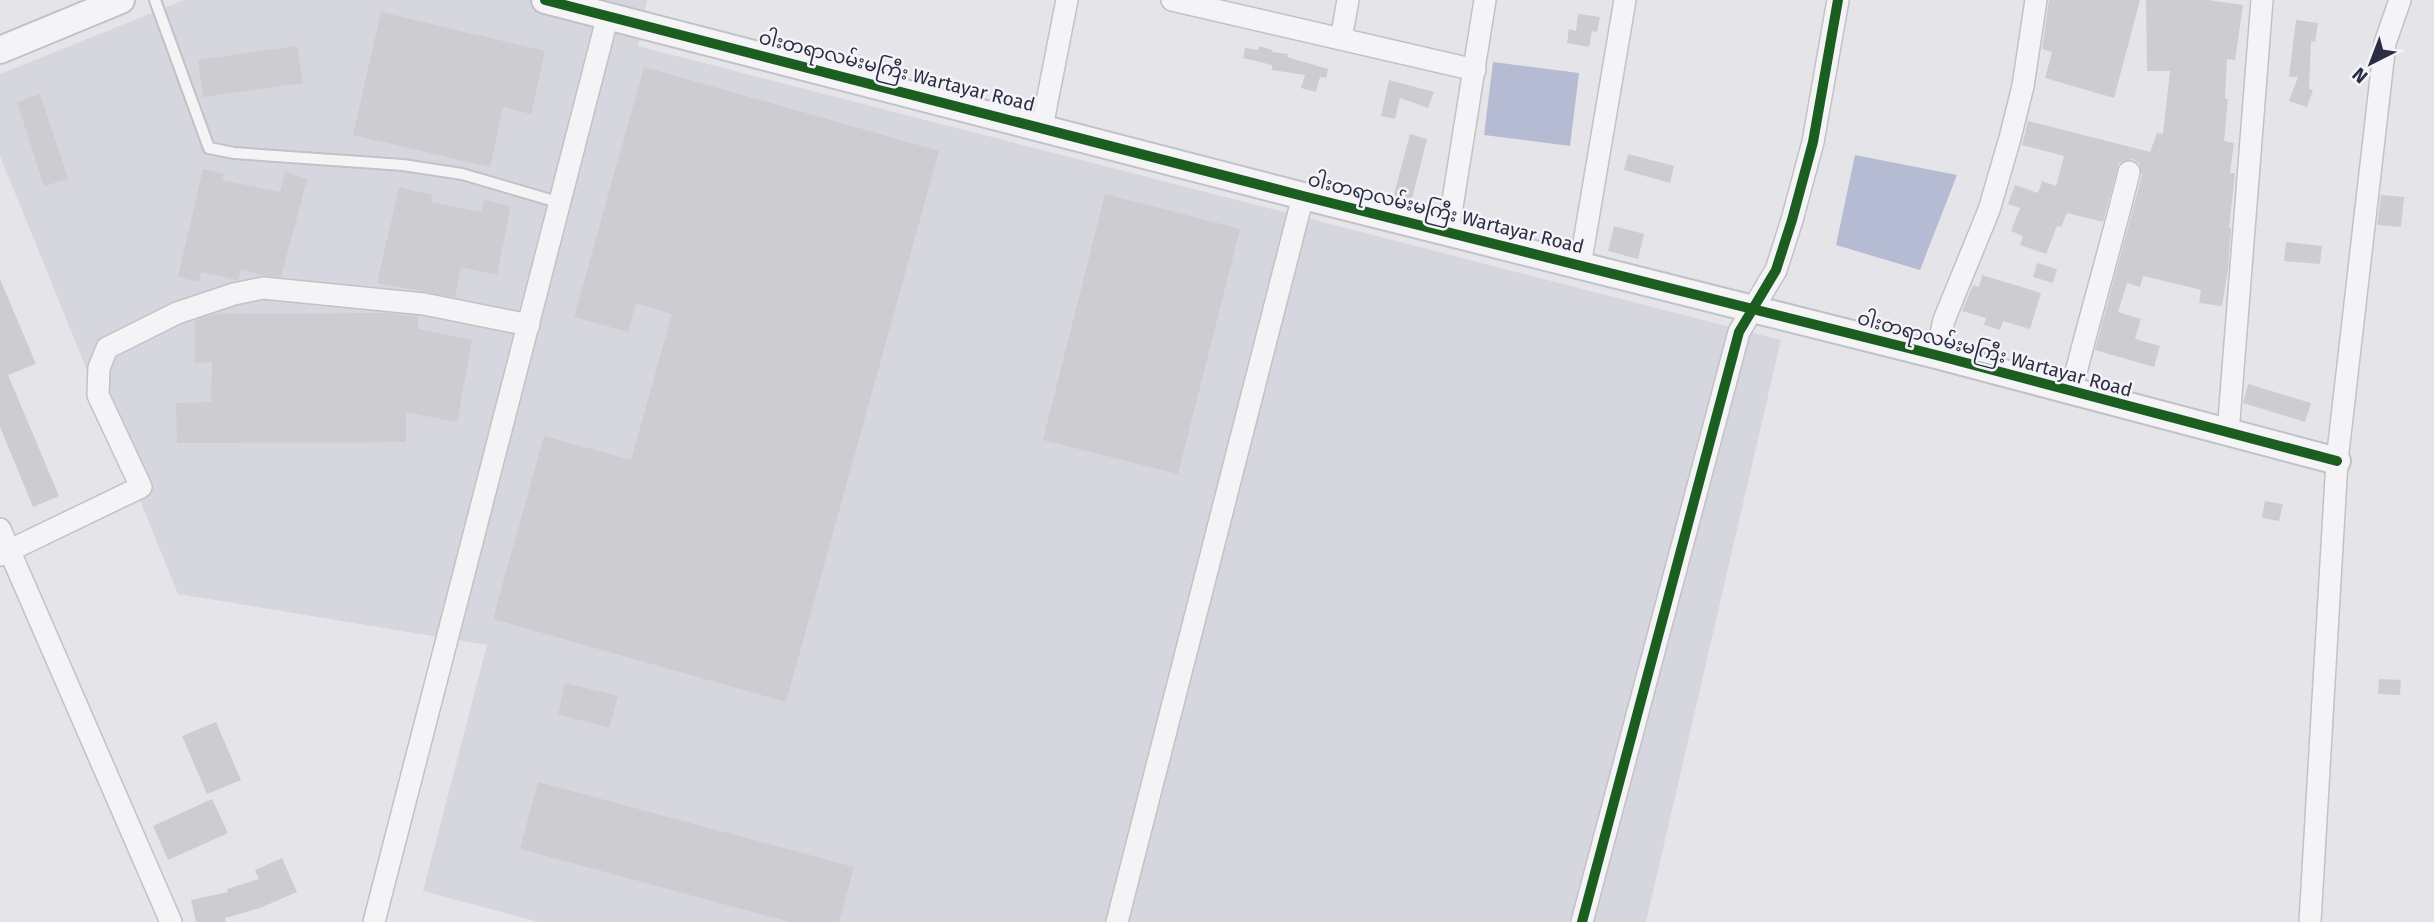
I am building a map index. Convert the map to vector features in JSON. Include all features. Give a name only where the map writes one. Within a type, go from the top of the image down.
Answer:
[{"type":"street","points":[[0,50],[121,0]]},
{"type":"street","name":"ဝါးတရာလမ်းမကြီး Wartayar Road","points":[[545,0],[1936,355],[2337,461]]},
{"type":"street","points":[[1042,127],[1067,0]]},
{"type":"street","points":[[1172,0],[1207,4],[1475,70]]},
{"type":"street","points":[[1341,39],[1348,0]]},
{"type":"street","points":[[1448,232],[1485,0]]},
{"type":"street","points":[[1580,266],[1625,0]]},
{"type":"street","points":[[1582,922],[1739,332],[1776,270],[1792,220],[1813,142],[1838,0]]},
{"type":"street","points":[[1936,355],[1944,320],[1989,210],[2010,138],[2023,86],[2036,0]]},
{"type":"street","points":[[2228,433],[2262,0]]},
{"type":"street","points":[[2310,922],[2337,461],[2385,43],[2400,0]]},
{"type":"street","points":[[373,922],[608,15]]},
{"type":"street","points":[[2071,392],[2129,172]]},
{"type":"street","points":[[1117,922],[1303,195]]},
{"type":"street","points":[[5,553],[141,487],[98,395],[99,368],[107,348],[177,313],[234,294],[263,288],[424,304],[529,325]]},
{"type":"street","points":[[0,529],[5,553],[171,922]]},
{"type":"lane","points":[[155,0],[209,148],[234,153],[462,174],[561,203]]},
{"type":"shaded area","points":[[184,0],[647,0],[638,46],[1781,340],[1646,922],[539,922],[423,891],[487,645],[178,594],[0,156],[0,74]]},
{"type":"water","points":[[1493,62],[1579,73],[1570,146],[1484,135]]},
{"type":"water","points":[[1855,155],[1957,175],[1920,270],[1836,245]]},
{"type":"building","points":[[2049,0],[2140,0],[2114,98],[2045,78],[2052,52],[2042,49]]},
{"type":"building","points":[[2146,0],[2208,0],[2243,5],[2235,60],[2227,59],[2225,99],[2228,99],[2224,141],[2234,143],[2230,173],[2235,173],[2228,269],[2222,306],[2199,303],[2201,290],[2186,286],[2143,276],[2140,287],[2127,283],[2118,312],[2141,319],[2135,339],[2160,346],[2154,367],[2095,350],[2142,175],[2139,163],[2132,159],[2119,163],[2103,222],[2067,213],[2061,227],[2057,226],[2046,254],[2020,245],[2023,236],[2011,231],[2020,208],[2008,204],[2015,185],[2038,193],[2042,181],[2056,186],[2064,156],[2022,145],[2028,121],[2150,152],[2157,133],[2163,134],[2170,71],[2147,71]]},
{"type":"building","points":[[381,12],[545,51],[531,114],[503,107],[490,167],[353,135]]},
{"type":"building","points":[[1578,14],[1600,17],[1597,32],[1592,31],[1589,47],[1567,43],[1569,29],[1576,31]]},
{"type":"building","points":[[2296,20],[2318,23],[2315,42],[2311,41],[2309,89],[2313,90],[2307,107],[2289,101],[2298,77],[2289,77]]},
{"type":"building","points":[[297,46],[303,83],[203,97],[198,60]]},
{"type":"building","points":[[1259,46],[1328,69],[1326,78],[1320,77],[1316,92],[1301,88],[1305,75],[1272,70],[1272,65],[1243,58],[1245,48],[1258,50]]},
{"type":"building","points":[[644,67],[939,151],[786,702],[493,619],[544,436],[631,460],[672,314],[636,303],[628,332],[574,317]]},
{"type":"building","points":[[1389,80],[1434,92],[1428,108],[1400,98],[1395,119],[1381,116]]},
{"type":"building","points":[[40,94],[68,179],[44,186],[17,102]]},
{"type":"building","points":[[1410,134],[1427,139],[1410,207],[1392,202]]},
{"type":"building","points":[[1628,154],[1674,166],[1670,183],[1624,170]]},
{"type":"building","points":[[203,169],[224,174],[222,180],[280,192],[285,172],[307,179],[281,277],[241,269],[238,280],[201,272],[199,282],[178,277]]},
{"type":"building","points":[[399,187],[432,195],[431,202],[481,212],[484,200],[511,206],[497,275],[461,267],[455,297],[377,283]]},
{"type":"building","points":[[1105,194],[1240,229],[1178,474],[1043,440]]},
{"type":"building","points":[[2381,195],[2404,197],[2401,227],[2377,225]]},
{"type":"building","points":[[1614,226],[1644,234],[1638,259],[1608,251]]},
{"type":"building","points":[[2286,242],[2322,246],[2320,264],[2284,261]]},
{"type":"building","points":[[2037,263],[2057,269],[2053,283],[2033,277]]},
{"type":"building","points":[[1982,275],[2041,293],[2030,329],[2003,321],[2000,330],[1984,325],[1986,318],[1962,311],[1973,285],[1979,287]]},
{"type":"building","points":[[0,279],[36,364],[8,375],[59,496],[33,507],[0,427]]},
{"type":"building","points":[[385,313],[418,317],[418,329],[472,340],[457,422],[406,412],[406,442],[177,443],[176,403],[211,402],[212,362],[195,363],[195,321],[214,314]]},
{"type":"building","points":[[2248,384],[2311,403],[2305,422],[2243,403]]},
{"type":"building","points":[[2265,501],[2283,504],[2279,521],[2262,518]]},
{"type":"building","points":[[2379,679],[2401,680],[2400,695],[2378,694]]},
{"type":"building","points":[[565,683],[618,696],[609,728],[558,714]]},
{"type":"building","points":[[216,722],[241,780],[207,794],[182,736]]},
{"type":"building","points":[[538,782],[854,867],[839,922],[790,922],[520,849]]},
{"type":"building","points":[[212,799],[228,833],[168,860],[153,826]]},
{"type":"building","points":[[282,858],[297,892],[260,908],[225,918],[226,922],[196,922],[191,900],[228,892],[227,889],[259,879],[255,870]]},
{"type":"cycle path","points":[[545,0],[1303,196],[1936,355],[2337,461]]},
{"type":"cycle path","points":[[1582,922],[1739,332],[1776,270],[1792,220],[1813,142],[1838,0]]}]
